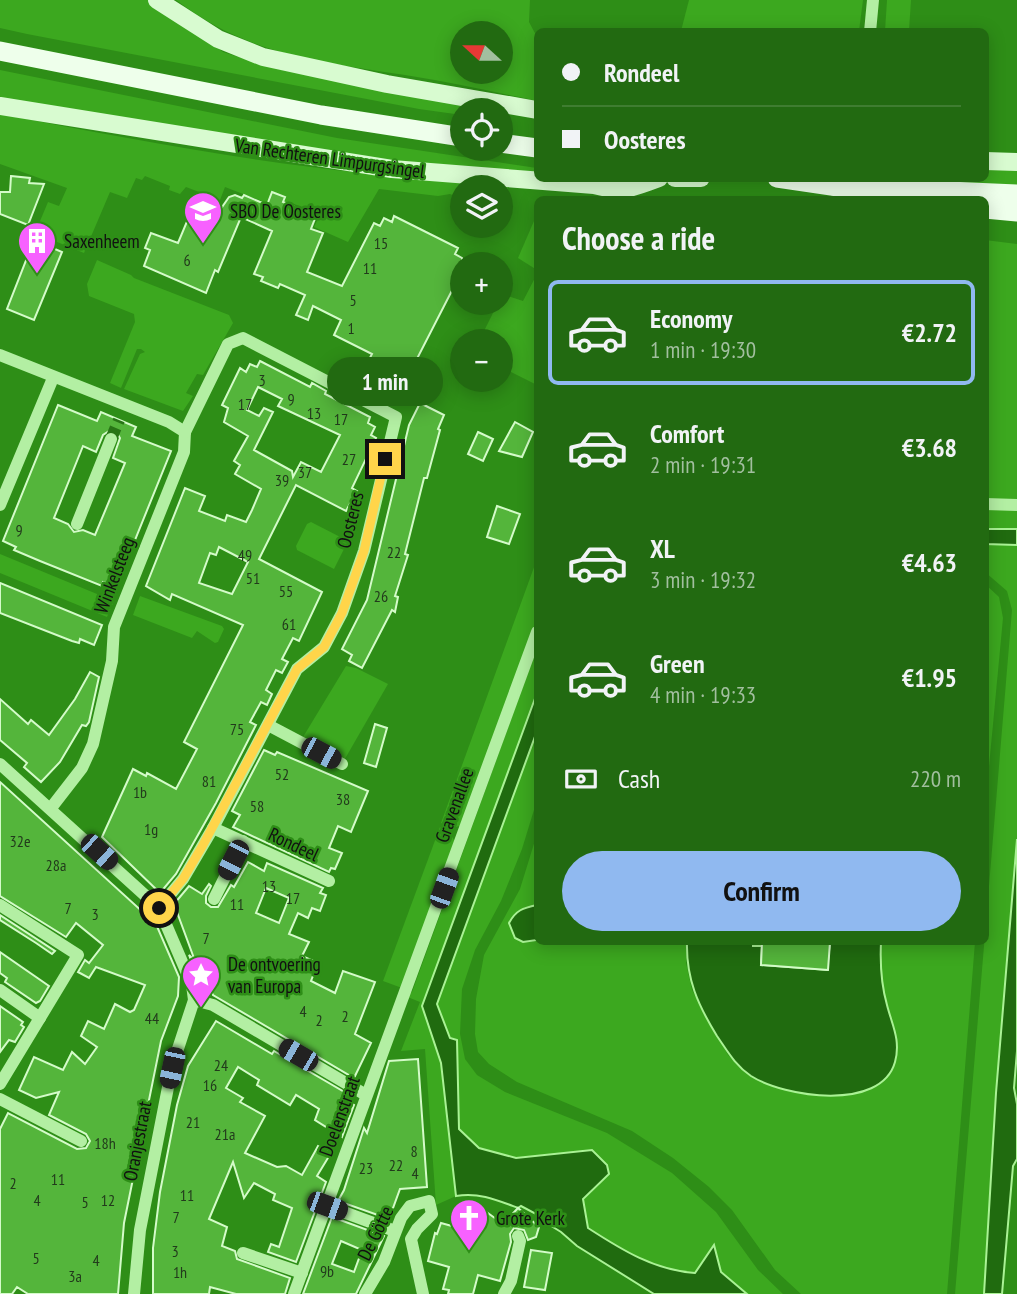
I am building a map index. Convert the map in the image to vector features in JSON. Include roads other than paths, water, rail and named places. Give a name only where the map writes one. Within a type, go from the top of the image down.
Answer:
[{"type":"main road","points":[[157,0],[218,40],[263,57],[387,84],[534,109]]},
{"type":"main road","name":"Van Rechteren Limpurgsingel","points":[[0,51],[308,113],[450,135]]},
{"type":"main road","name":"Van Rechteren Limpurgsingel","points":[[0,106],[392,169],[534,181]]},
{"type":"main road","points":[[513,145],[534,148]]},
{"type":"main road","points":[[989,161],[1017,162]]},
{"type":"main road","name":"Van Rechteren Limpurgsingel","points":[[546,182],[594,186],[616,191],[629,190],[649,182]]},
{"type":"main road","points":[[806,182],[890,196]]},
{"type":"main road","points":[[834,186],[1017,194]]},
{"type":"main road","points":[[989,209],[1017,212]]},
{"type":"street","points":[[870,28],[873,0]]},
{"type":"street","name":"Winkelsteeg","points":[[51,808],[82,768],[93,744],[112,661],[114,628],[184,452],[185,432],[228,344],[243,338],[292,363]]},
{"type":"street","points":[[0,355],[169,422],[185,432]]},
{"type":"street","name":"Oosteres","points":[[213,828],[297,669],[324,647],[342,613],[364,551],[396,416],[292,363]]},
{"type":"street","points":[[0,505],[5,479],[53,378]]},
{"type":"street","points":[[77,524],[111,439]]},
{"type":"street","points":[[989,504],[1017,505]]},
{"type":"street","name":"Gravenallee","points":[[405,990],[534,640]]},
{"type":"street","points":[[268,725],[342,764]]},
{"type":"street","points":[[0,764],[159,908],[188,972],[194,1000],[213,1005],[366,1095]]},
{"type":"street","points":[[159,908],[183,879],[213,828]]},
{"type":"street","name":"Rondeel","points":[[213,828],[329,881]]},
{"type":"street","name":"Rondeel","points":[[214,899],[243,841]]},
{"type":"street","points":[[0,905],[78,955],[0,1084]]},
{"type":"street","points":[[0,990],[40,1018]]},
{"type":"street","name":"Doelenstraat","points":[[294,1294],[405,990]]},
{"type":"street","name":"Oranjestraat","points":[[134,1294],[139,1230],[157,1140],[172,1068],[194,1000]]},
{"type":"street","points":[[0,1099],[81,1141]]},
{"type":"street","name":"De Götte","points":[[365,1294],[384,1262],[395,1231],[410,1206],[429,1201],[432,1214],[411,1239],[423,1294]]},
{"type":"street","points":[[327,1206],[395,1231]]},
{"type":"street","points":[[504,1294],[514,1268],[519,1236]]},
{"type":"street","points":[[243,1253],[302,1273]]},
{"type":"tunnel","points":[[111,439],[119,420]]},
{"type":"place","name":"SBO De Oosteres","points":[[203,245]]},
{"type":"place","name":"Saxenheem","points":[[37,275]]},
{"type":"place","name":"De ontvoering van Europa","points":[[201,1009]]},
{"type":"place","name":"Grote Kerk","points":[[469,1252]]}]
